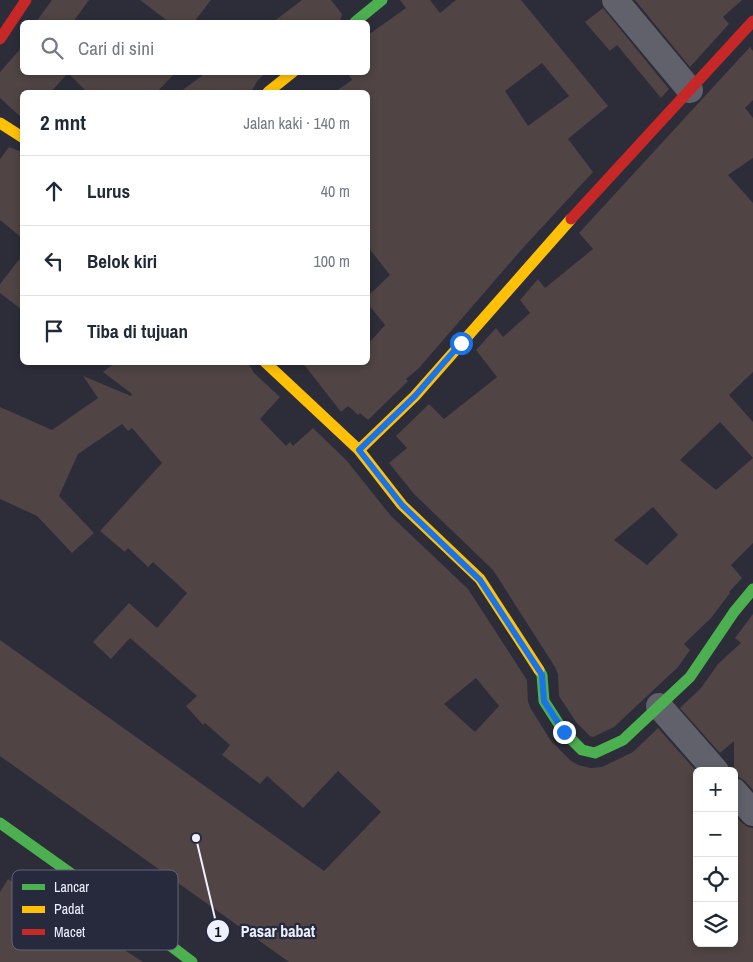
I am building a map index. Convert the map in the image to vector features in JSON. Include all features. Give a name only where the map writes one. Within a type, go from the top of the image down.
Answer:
[{"type":"main road","points":[[0,39],[26,0]]},
{"type":"main road","points":[[357,20],[382,0]]},
{"type":"main road","points":[[359,450],[415,396],[568,222],[753,21]]},
{"type":"main road","points":[[270,90],[289,75]]},
{"type":"main road","points":[[0,123],[20,136]]},
{"type":"main road","points":[[268,365],[359,450],[402,505],[480,580],[542,675],[544,701],[564,732],[582,750],[595,753],[623,740],[660,706],[690,676],[734,612],[753,589]]},
{"type":"main road","points":[[0,823],[66,870]]},
{"type":"main road","points":[[176,950],[192,962]]},
{"type":"street","points":[[615,0],[690,90]]},
{"type":"street","points":[[660,706],[713,767]]},
{"type":"street","points":[[738,796],[753,813]]},
{"type":"building","points":[[52,0],[89,0],[74,20],[37,20]]},
{"type":"building","points":[[140,0],[211,0],[196,20],[166,20]]},
{"type":"building","points":[[302,0],[331,0],[342,14],[340,20],[276,20]]},
{"type":"building","points":[[400,0],[430,0],[440,13],[456,0],[521,0],[608,106],[568,139],[593,172],[522,249],[419,368],[406,379],[408,381],[368,420],[360,413],[358,415],[348,406],[341,412],[304,365],[370,365],[370,342],[385,325],[370,306],[370,294],[390,275],[370,250],[370,90],[338,90],[352,80],[349,75],[370,75],[370,34],[406,8]],"holes":[[[542,63],[569,96],[528,126],[505,91]]]},
{"type":"building","points":[[635,0],[742,0],[723,17],[729,24],[690,67]]},
{"type":"building","points":[[603,8],[669,89],[661,98],[617,45],[610,51],[585,22]]},
{"type":"building","points":[[750,47],[753,51],[753,100],[745,108],[753,118],[753,158],[728,175],[753,203],[753,372],[729,395],[753,422],[753,458],[753,543],[731,565],[742,578],[729,592],[711,618],[684,644],[690,650],[678,667],[614,727],[593,737],[576,722],[559,696],[558,674],[555,667],[493,570],[414,494],[389,463],[407,448],[396,436],[429,404],[444,419],[497,377],[476,350],[496,328],[503,337],[530,313],[520,300],[538,279],[545,288],[593,249],[579,233]],"holes":[[[720,422],[753,458],[716,490],[680,460]],[[653,507],[678,535],[647,565],[614,540]]]},
{"type":"building","points":[[20,49],[20,75],[66,75],[53,90],[20,90],[20,116],[0,98],[0,72]]},
{"type":"building","points":[[70,75],[173,75],[159,90],[85,90]]},
{"type":"building","points":[[203,75],[264,75],[252,90],[183,90]]},
{"type":"building","points":[[9,147],[20,151],[20,236],[0,220],[0,159]]},
{"type":"building","points":[[20,259],[20,308],[0,293],[0,284]]},
{"type":"building","points":[[112,365],[249,365],[254,373],[280,397],[260,419],[286,446],[290,442],[293,446],[313,428],[347,461],[391,516],[468,589],[527,680],[528,702],[531,709],[551,741],[571,761],[591,768],[602,767],[633,752],[658,728],[693,767],[693,947],[738,947],[738,818],[748,827],[753,828],[753,962],[289,962],[178,883],[178,870],[160,870],[0,756],[0,640],[324,871],[381,812],[338,771],[303,808],[267,776],[260,784],[222,755],[230,745],[205,723],[203,725],[186,706],[197,696],[130,638],[111,659],[93,642],[129,603],[157,628],[187,593],[153,562],[148,567],[128,548],[125,552],[100,531],[162,463],[132,428],[128,431],[122,424],[78,454],[59,496],[94,533],[72,553],[37,516],[0,499],[0,407],[52,430],[98,398],[83,376],[131,396],[132,394],[103,372]],"holes":[[[476,678],[499,706],[475,732],[444,704]]]},
{"type":"building","points":[[753,614],[753,790],[738,777],[738,767],[734,767],[734,741],[720,753],[680,708],[701,688],[718,664],[741,643],[735,638]]},
{"type":"building","points":[[8,879],[12,882],[12,950],[125,950],[143,962],[0,962],[0,892]]},
{"type":"traffic: fast","points":[[357,20],[382,0]]},
{"type":"traffic: fast","points":[[539,670],[542,675],[544,701],[564,732],[582,750],[595,753],[623,740],[690,677],[734,612],[753,589]]},
{"type":"traffic: fast","points":[[0,823],[66,870]]},
{"type":"traffic: fast","points":[[176,950],[192,962]]},
{"type":"traffic: slow","points":[[270,90],[289,75]]},
{"type":"traffic: slow","points":[[0,123],[20,136]]},
{"type":"traffic: slow","points":[[359,450],[415,396],[571,219]]},
{"type":"traffic: slow","points":[[268,365],[359,450],[402,505],[480,579],[539,670]]},
{"type":"traffic: jam","points":[[0,39],[26,0]]},
{"type":"traffic: jam","points":[[571,219],[753,21]]},
{"type":"place","name":"Pasar babat","points":[[196,838]]},
{"type":"route","points":[[461,343],[415,396],[359,450],[402,505],[480,580],[542,675],[544,701],[564,732]]}]
